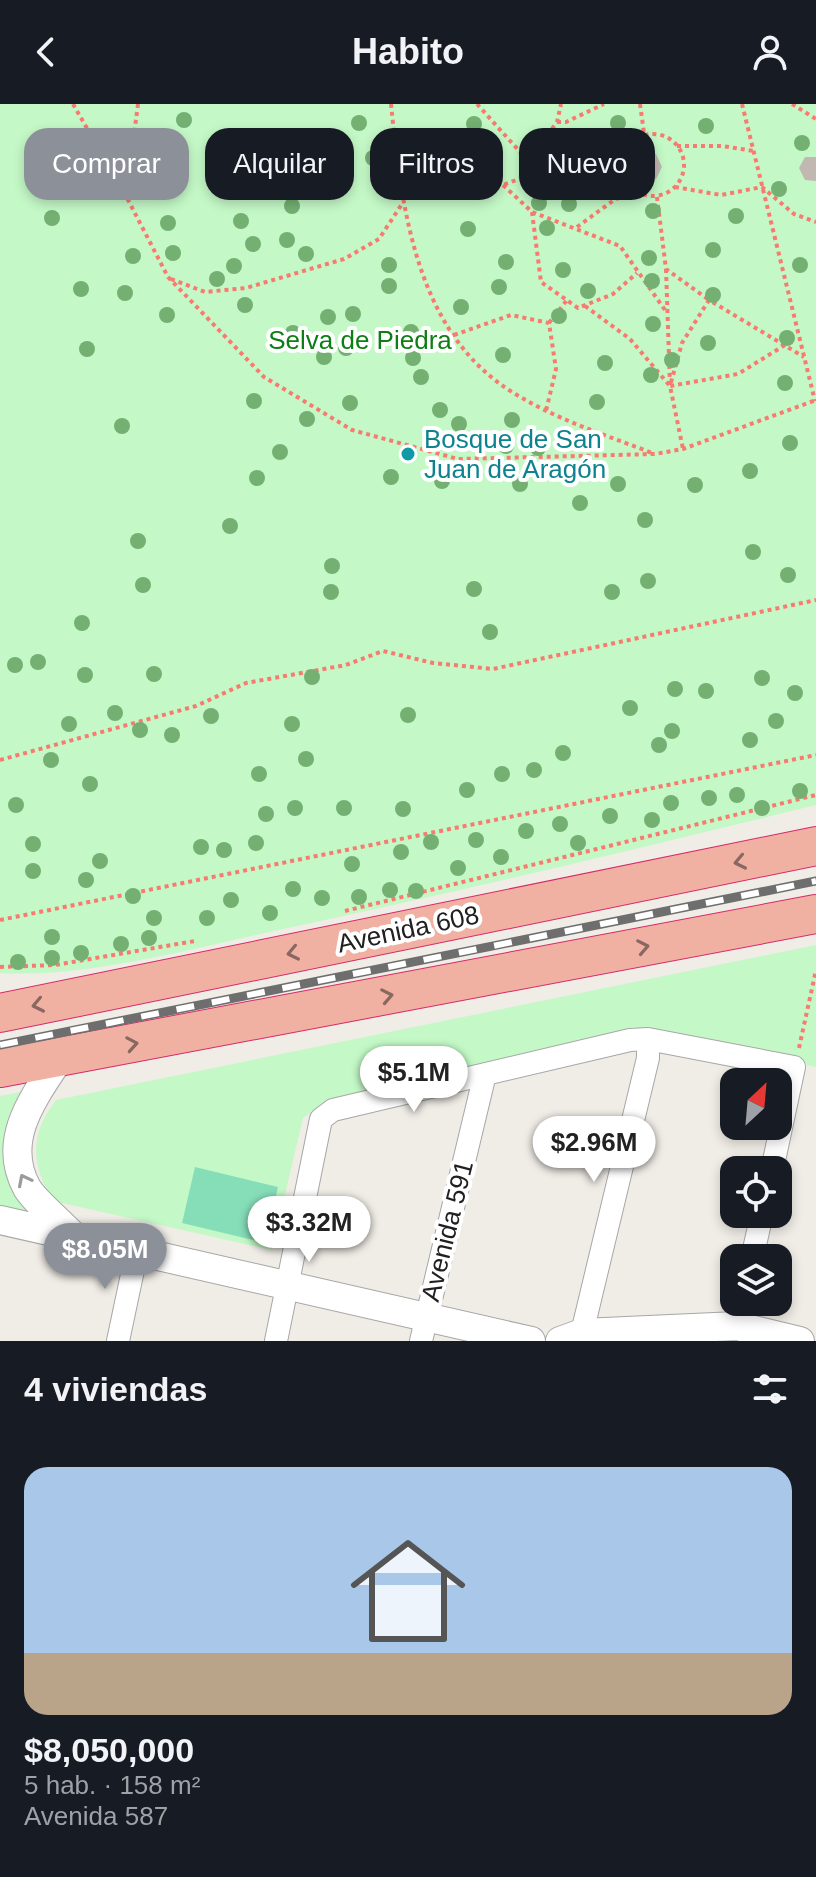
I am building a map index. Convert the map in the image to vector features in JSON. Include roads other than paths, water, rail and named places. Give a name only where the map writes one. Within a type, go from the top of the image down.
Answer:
[{"type":"highway","name":"Avenida 608","points":[[0,1013],[816,846]]},
{"type":"highway","points":[[0,1068],[816,914]]},
{"type":"street","points":[[648,1039],[648,1058],[574,1338],[696,1334],[736,1316]]},
{"type":"street","points":[[276,1341],[321,1119],[333,1110],[630,1040],[648,1039],[794,1067],[775,1156]]},
{"type":"street","points":[[61,1056],[22,1116],[16,1136],[16,1164],[28,1190],[75,1238]]},
{"type":"street","name":"Avenida 591","points":[[424,1329],[485,1074]]},
{"type":"street","points":[[0,1220],[288,1286],[424,1329],[531,1341]]},
{"type":"street","points":[[118,1341],[137,1251]]},
{"type":"street","points":[[744,1316],[800,1341]]},
{"type":"railway","points":[[0,1045],[816,881]]},
{"type":"place","name":"Bosque de San Juan de Aragón","points":[[408,454]]},
{"type":"park label","name":"Selva de Piedra","points":[[360,340]]}]
